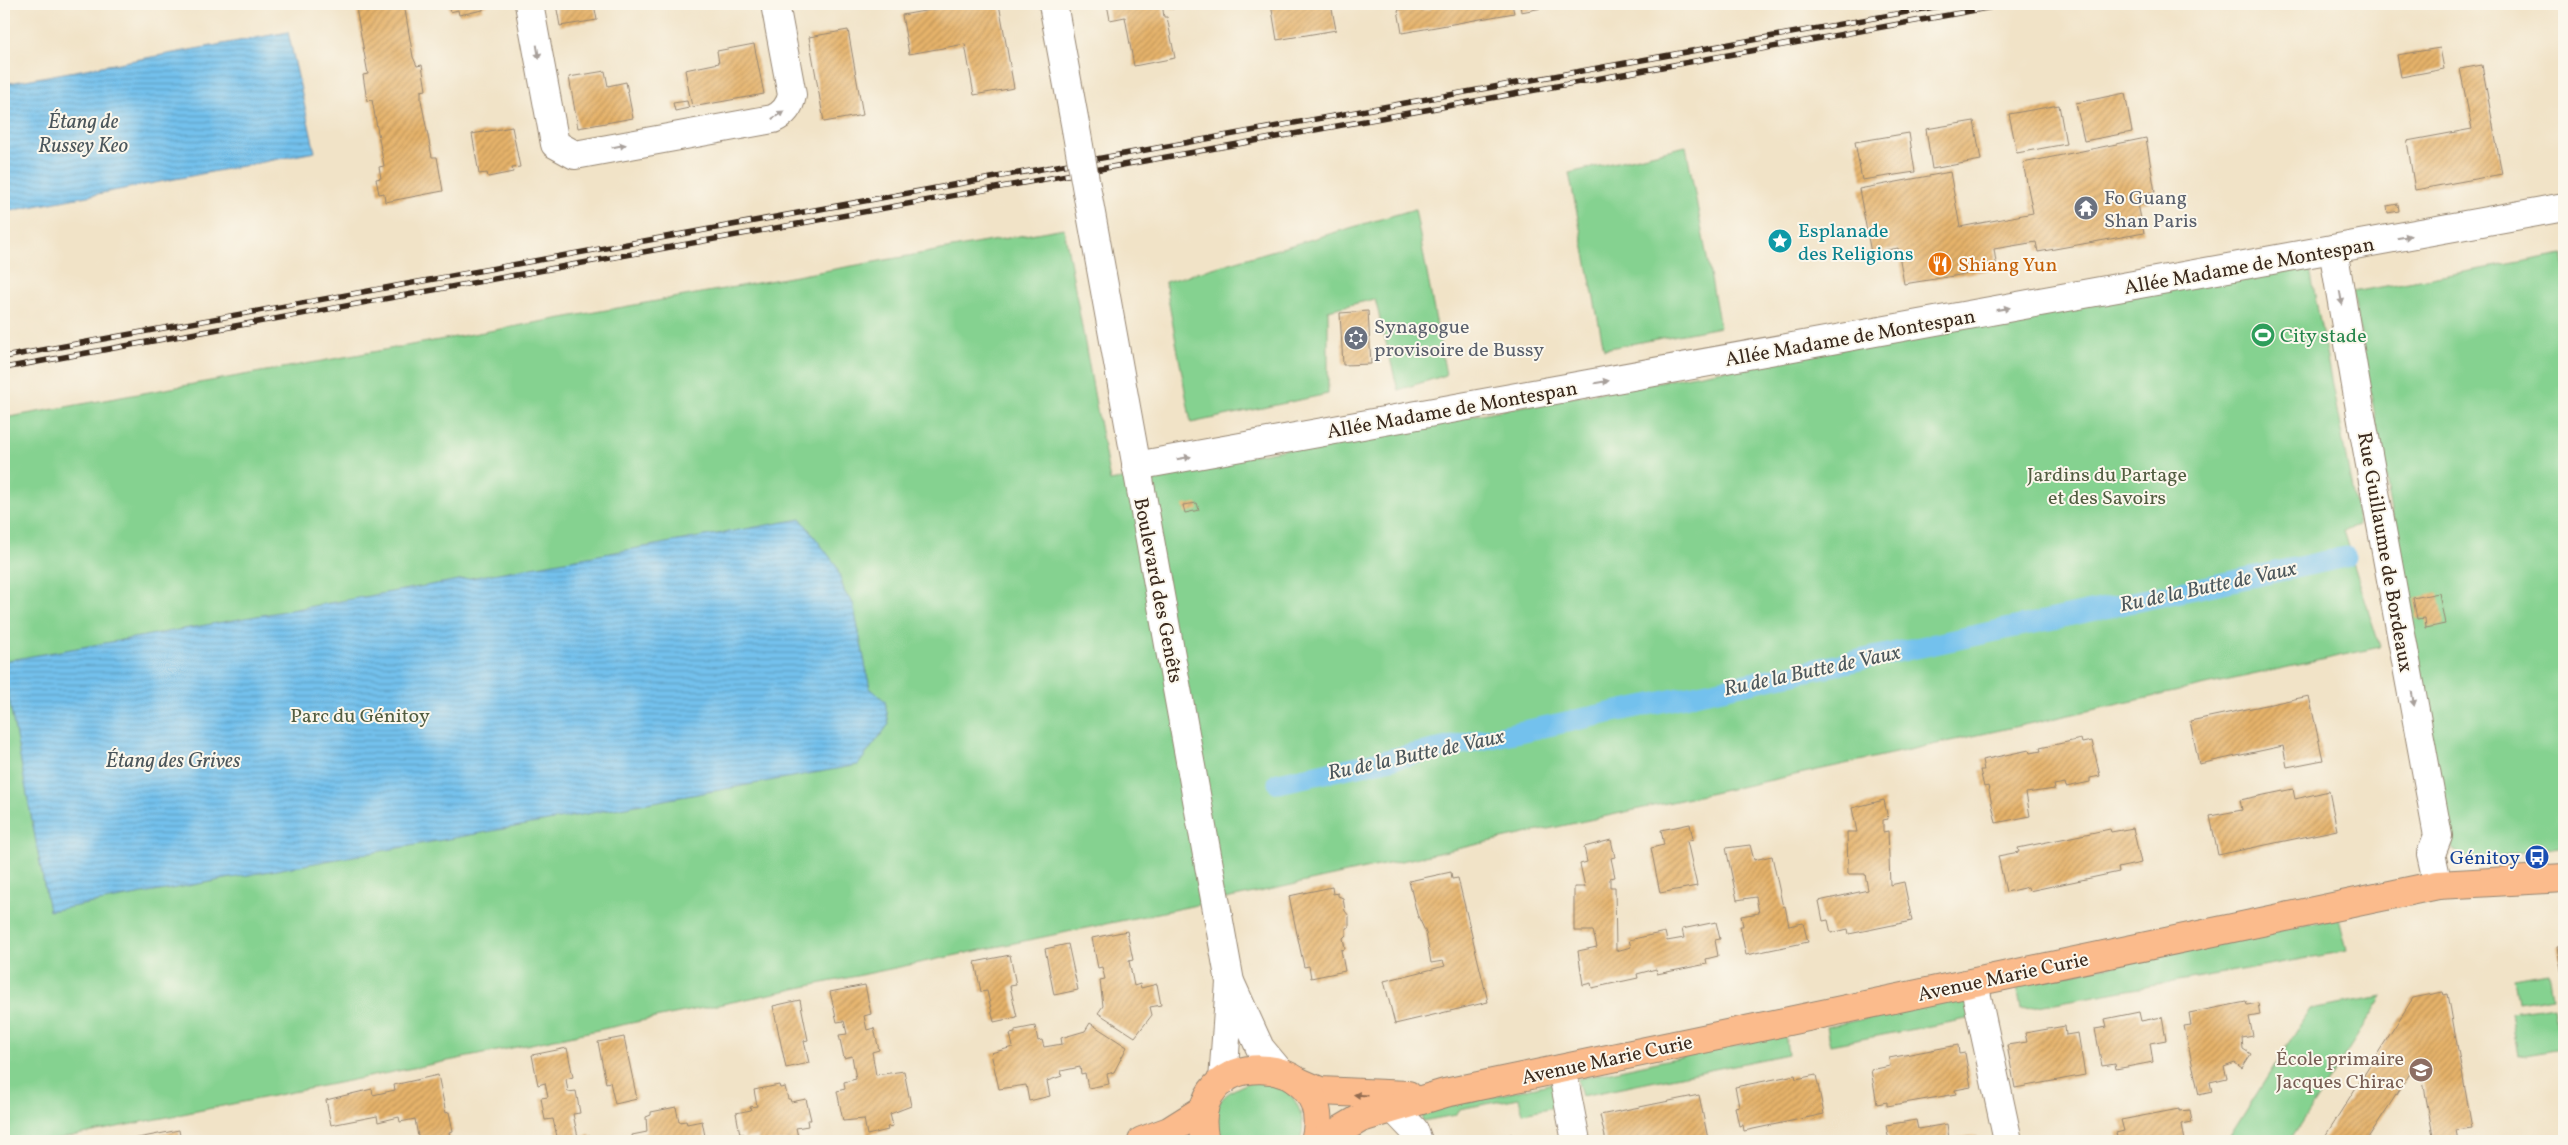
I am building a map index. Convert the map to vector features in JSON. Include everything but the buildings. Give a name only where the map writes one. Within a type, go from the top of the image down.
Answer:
[{"type":"main road","name":"Avenue Marie Curie","points":[[1322,1141],[1351,1122],[1445,1093],[1562,1068],[2438,885],[2564,878]]},
{"type":"main road","name":"Avenue Marie Curie","points":[[1223,1081],[1236,1073],[1250,1068],[1266,1068],[1289,1076],[1320,1092],[1400,1096],[1445,1093]]},
{"type":"main road","points":[[1289,1076],[1310,1096],[1316,1113],[1318,1131],[1315,1141]]},
{"type":"main road","points":[[1205,1141],[1202,1129],[1204,1109],[1211,1094],[1223,1081]]},
{"type":"main road","points":[[1142,1141],[1169,1131],[1204,1109]]},
{"type":"street","points":[[529,4],[555,144],[575,155],[773,119],[781,115],[790,103],[792,95],[775,4]]},
{"type":"street","name":"Boulevard des Genêts","points":[[1053,4],[1230,982],[1260,1048],[1289,1076]]},
{"type":"street","name":"Allée Madame de Montespan","points":[[1136,466],[2564,208]]},
{"type":"street","name":"Rue Guillaume de Bordeaux","points":[[2333,249],[2362,421],[2438,836],[2431,854],[2438,885]]},
{"type":"street","name":"Boulevard des Genêts","points":[[1223,1081],[1230,982]]},
{"type":"street","points":[[1974,983],[2008,1141]]},
{"type":"street","points":[[1562,1068],[1576,1141]]},
{"type":"street","points":[[1394,1109],[1416,1136]]},
{"type":"green space","points":[[1686,146],[1720,327],[1604,349],[1569,173]]},
{"type":"green space","points":[[1415,209],[1446,375],[1398,390],[1375,299],[1328,310],[1328,394],[1191,423],[1165,282]]},
{"type":"green space","name":"Parc du Génitoy","points":[[1064,228],[1110,481],[2309,264],[2359,526],[2343,531],[2380,647],[1278,888],[478,1055],[47,1141],[4,1141],[4,418]]},
{"type":"green space","points":[[2564,254],[2564,845],[2472,861],[2452,850],[2353,292]]},
{"type":"green space","points":[[2339,918],[2347,951],[2021,1009],[2017,985]]},
{"type":"green space","points":[[2548,972],[2552,997],[2518,1003],[2514,978]]},
{"type":"green space","points":[[1968,996],[1972,1018],[1830,1045],[1826,1027]]},
{"type":"green space","points":[[2383,996],[2290,1141],[2227,1141],[2310,1009]]},
{"type":"green space","points":[[2554,1006],[2561,1049],[2518,1056],[2511,1012]]},
{"type":"green space","points":[[1785,1035],[1788,1054],[1582,1096],[1577,1079]]},
{"type":"green space","points":[[1253,1081],[1276,1085],[1290,1094],[1299,1108],[1303,1125],[1300,1141],[1215,1141],[1217,1109],[1220,1102],[1231,1091]]},
{"type":"green space","points":[[1554,1083],[1560,1106],[1523,1113],[1519,1098],[1459,1109],[1455,1115],[1422,1120],[1422,1115],[1430,1110]]},
{"type":"water","name":"Étang de Russey Keo","points":[[288,32],[315,152],[4,212],[4,84]]},
{"type":"water","name":"Étang des Grives","points":[[801,519],[836,565],[845,593],[853,603],[870,688],[885,701],[889,724],[858,765],[49,911],[4,673],[4,661]]},
{"type":"waterway","name":"Ru de la Butte de Vaux","points":[[1278,783],[2346,557]]},
{"type":"railway","points":[[4,357],[1951,4]]},
{"type":"railway","points":[[4,368],[2009,4]]},
{"type":"place","name":"Fo Guang Shan Paris","points":[[2086,208]]},
{"type":"place","name":"Esplanade des Religions","points":[[1780,241]]},
{"type":"place","name":"Shiang Yun","points":[[1940,264]]},
{"type":"place","name":"City stade","points":[[2263,335]]},
{"type":"place","name":"Synagogue provisoire de Bussy","points":[[1356,338]]},
{"type":"place","name":"Génitoy","points":[[2537,857]]},
{"type":"place","name":"École primaire Jacques Chirac","points":[[2421,1070]]},
{"type":"park label","name":"Jardins du Partage et des Savoirs","points":[[2107,486]]}]
